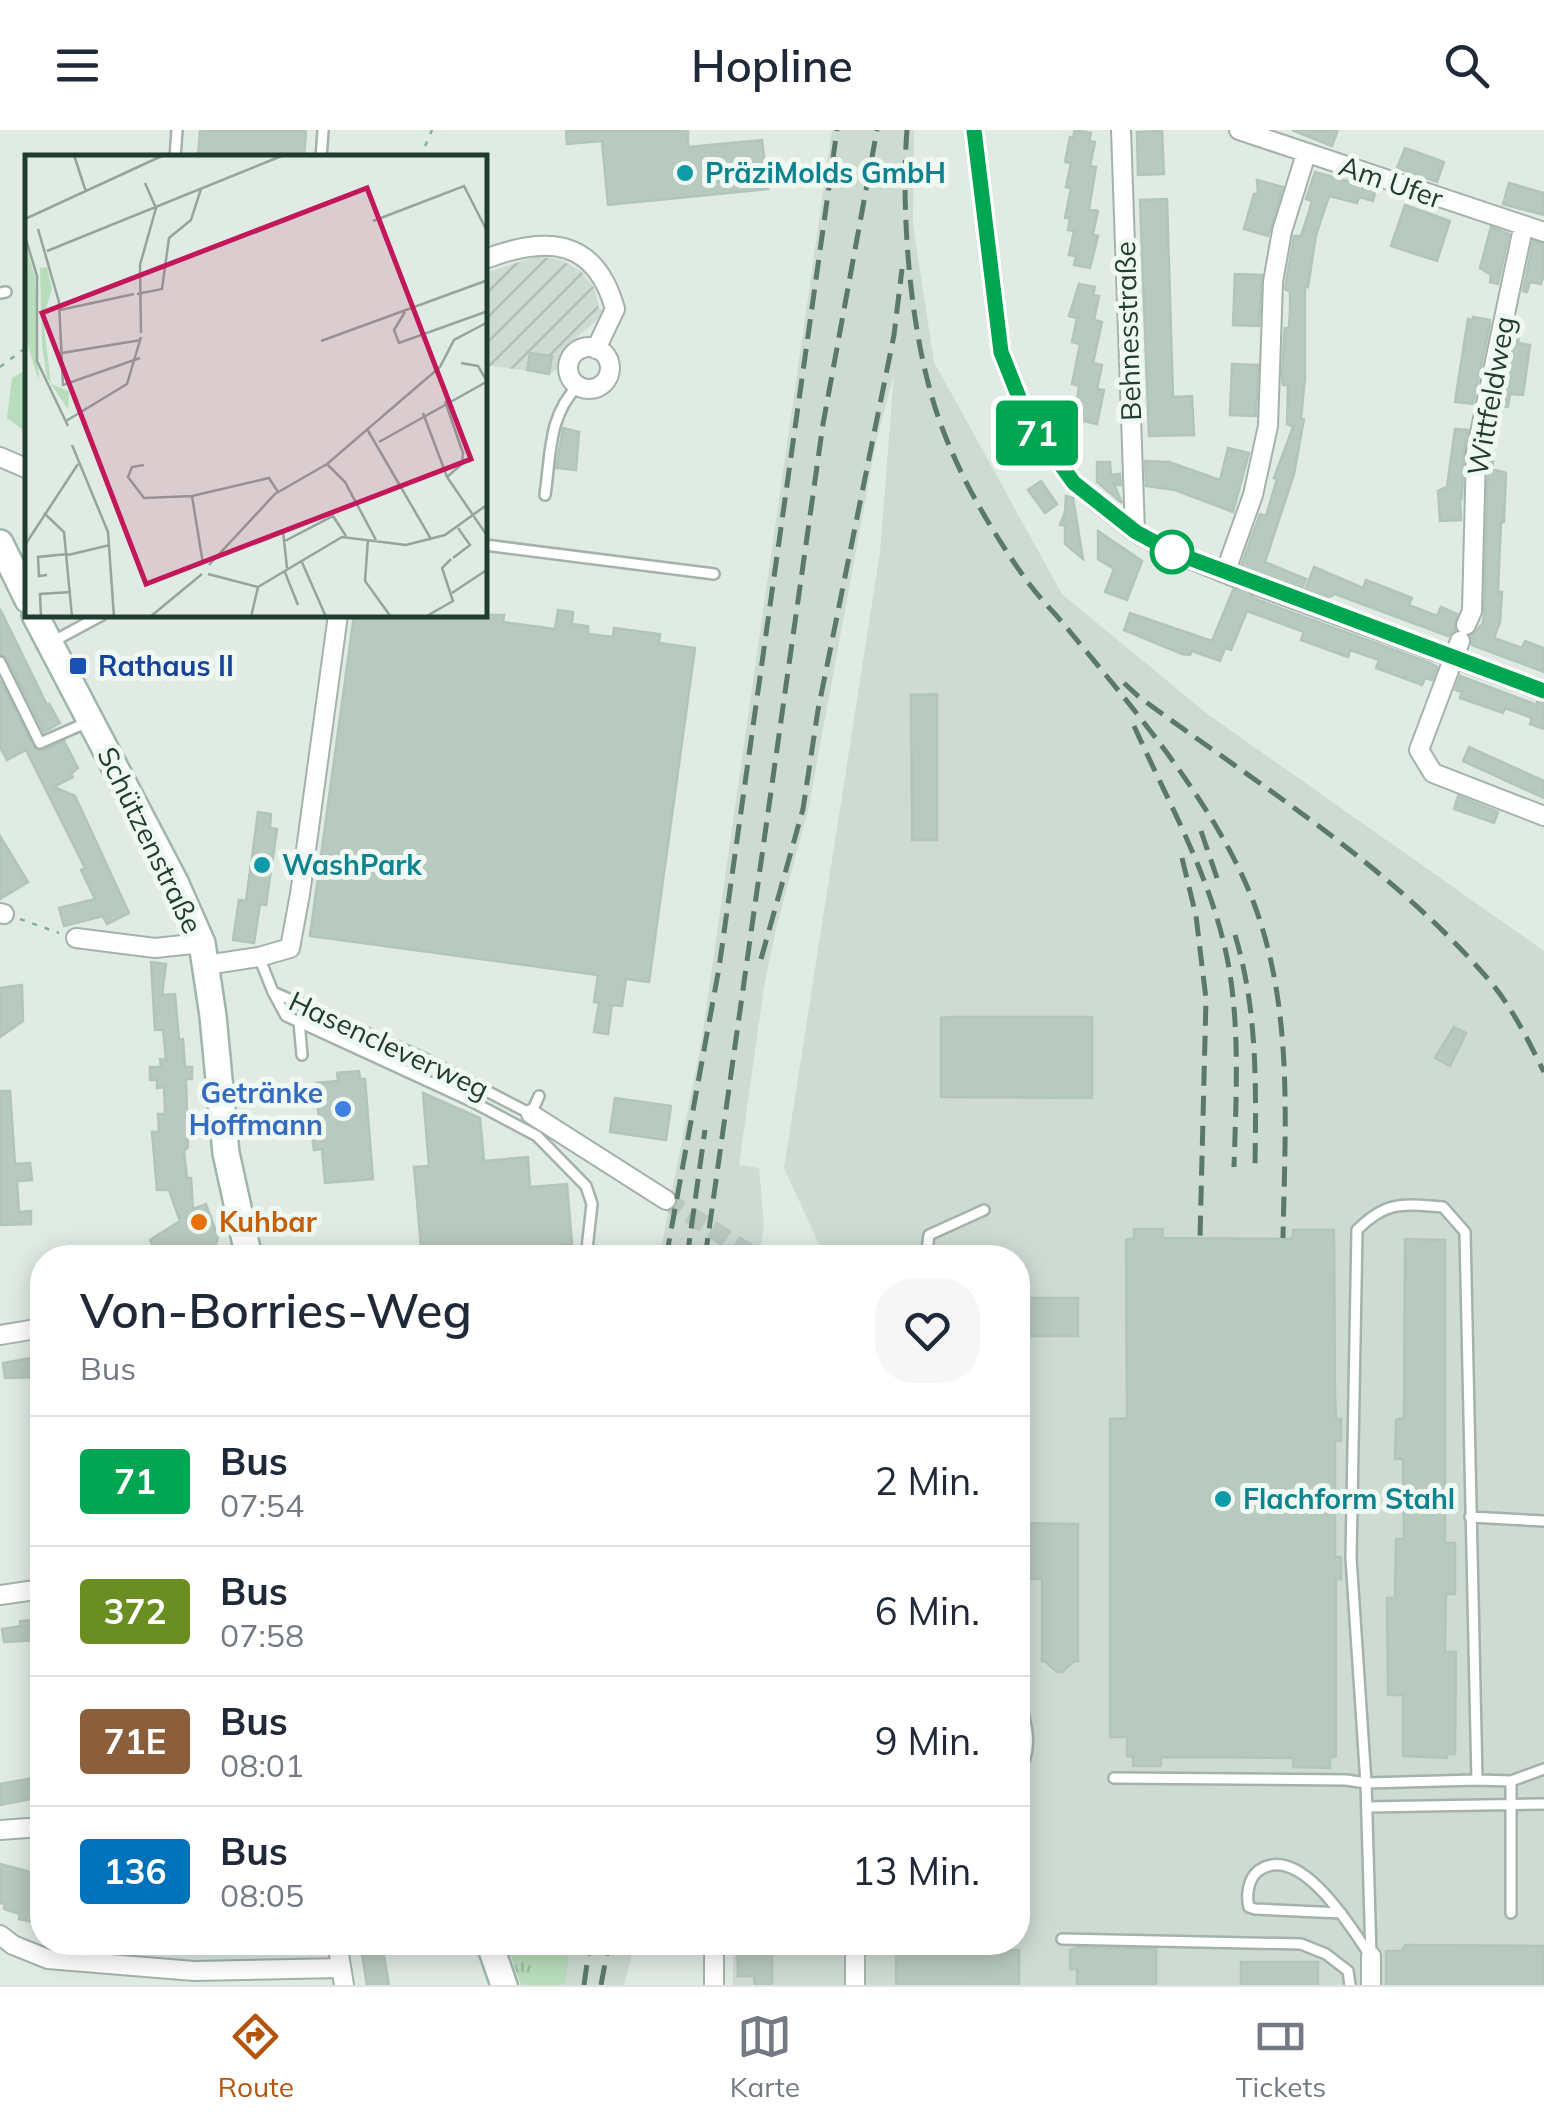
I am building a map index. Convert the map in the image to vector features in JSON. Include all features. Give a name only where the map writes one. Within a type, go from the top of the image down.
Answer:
[{"type":"main road","points":[[0,543],[25,594]]},
{"type":"main road","name":"Schützenstraße","points":[[37,618],[175,882],[204,954],[226,1154],[245,1245]]},
{"type":"main road","points":[[494,1955],[504,1985]]},
{"type":"street","points":[[974,130],[1001,352],[1028,420],[1074,483],[1136,532],[1231,576],[1268,426],[1273,282],[1282,231],[1306,154]]},
{"type":"street","name":"Behnesstraße","points":[[1122,130],[1136,532]]},
{"type":"street","name":"Am Ufer","points":[[1239,130],[1544,232]]},
{"type":"street","name":"Wittfeldweg","points":[[1523,228],[1476,452],[1472,611],[1420,750],[1433,773],[1544,816]]},
{"type":"street","points":[[488,258],[534,244],[565,246],[593,264],[609,286],[615,309],[596,349]]},
{"type":"street","points":[[580,349],[596,349],[608,360],[607,378],[594,388],[578,386],[570,376],[569,360],[580,349]]},
{"type":"street","points":[[0,457],[25,468]]},
{"type":"street","points":[[1258,586],[1459,642],[1544,692]]},
{"type":"street","points":[[76,938],[259,957],[290,948],[338,618]]},
{"type":"street","name":"Hasencleverweg","points":[[535,1105],[666,1200]]},
{"type":"street","points":[[0,1335],[30,1330]]},
{"type":"street","points":[[0,1595],[30,1591]]},
{"type":"street","points":[[0,1830],[30,1828]]},
{"type":"street","points":[[0,1936],[30,1952]]},
{"type":"street","points":[[38,1955],[194,1971],[342,1976]]},
{"type":"street","points":[[714,1955],[714,1985]]},
{"type":"street","points":[[855,1955],[855,1985]]},
{"type":"street","points":[[1370,1956],[1371,1985]]},
{"type":"lane","points":[[174,155],[177,130]]},
{"type":"lane","points":[[545,495],[557,414],[578,386]]},
{"type":"lane","points":[[488,545],[714,574]]},
{"type":"lane","points":[[50,643],[96,618]]},
{"type":"lane","points":[[0,662],[40,744],[90,721]]},
{"type":"lane","name":"Hasencleverweg","points":[[259,957],[274,992],[535,1105]]},
{"type":"lane","points":[[274,992],[286,1016],[474,1102],[538,1136],[586,1186],[592,1204],[587,1245]]},
{"type":"lane","points":[[299,1022],[302,1055]]},
{"type":"lane","points":[[1370,1956],[1366,1783],[1351,1558],[1357,1230],[1375,1212],[1402,1204],[1443,1207],[1465,1232],[1477,1780]]},
{"type":"lane","points":[[928,1245],[929,1235],[984,1210]]},
{"type":"lane","points":[[1470,1517],[1544,1521]]},
{"type":"lane","points":[[1114,1778],[1366,1783],[1511,1780],[1544,1770]]},
{"type":"lane","points":[[1511,1780],[1512,1913]]},
{"type":"lane","points":[[1367,1806],[1544,1804]]},
{"type":"lane","points":[[1340,1912],[1255,1910],[1246,1901],[1250,1882],[1255,1873],[1265,1868],[1302,1872],[1340,1912],[1370,1956]]},
{"type":"lane","points":[[1062,1939],[1301,1944],[1326,1954],[1348,1971],[1350,1985]]},
{"type":"path","points":[[421,155],[432,130]]},
{"type":"path","points":[[0,367],[25,348]]},
{"type":"path","points":[[2,913],[76,938]]},
{"type":"shaded area","points":[[832,130],[914,130],[913,225],[934,362],[1062,594],[1206,713],[1544,951],[1544,1985],[733,1985],[733,1955],[1030,1955],[1030,1245],[819,1245],[784,1168],[880,552],[894,374],[876,442],[808,811],[764,987],[739,1165],[759,1168],[764,1226],[761,1245],[662,1245],[702,1038]]},
{"type":"shaded area","points":[[538,256],[561,260],[581,271],[595,289],[599,309],[604,310],[602,316],[564,348],[558,368],[550,374],[488,365],[488,272]]},
{"type":"shaded area","points":[[569,1955],[632,1955],[624,1985],[566,1985]]},
{"type":"green space","points":[[25,370],[25,432],[7,418],[12,378]]},
{"type":"green space","points":[[510,1955],[569,1955],[566,1985],[521,1985]]},
{"type":"building","points":[[200,130],[306,130],[304,155],[198,155]]},
{"type":"building","name":"PräziMolds GmbH","points":[[566,130],[688,130],[688,147],[762,140],[768,189],[608,205],[602,141],[567,144]]},
{"type":"building","points":[[1075,130],[1091,133],[1089,141],[1095,142],[1090,166],[1096,167],[1089,209],[1098,211],[1093,234],[1098,236],[1090,268],[1074,265],[1076,256],[1069,255],[1074,231],[1068,230],[1070,218],[1065,218],[1071,163],[1065,162]]},
{"type":"building","points":[[1292,130],[1338,130],[1332,146]]},
{"type":"building","points":[[1162,131],[1164,174],[1138,175],[1137,132]]},
{"type":"building","points":[[1405,148],[1444,162],[1437,182],[1397,168]]},
{"type":"building","points":[[1315,172],[1376,189],[1373,201],[1359,197],[1357,203],[1329,196],[1316,235],[1308,287],[1305,286],[1301,418],[1304,419],[1294,474],[1265,562],[1306,579],[1302,589],[1261,574],[1249,577],[1241,566],[1260,514],[1266,516],[1277,479],[1274,478],[1293,427],[1287,424],[1288,385],[1283,385],[1282,377],[1290,310],[1290,292],[1285,289],[1294,236],[1301,236],[1307,218],[1312,201],[1306,199]]},
{"type":"building","points":[[1257,180],[1283,187],[1268,236],[1244,229],[1254,194],[1258,194]]},
{"type":"building","points":[[1509,183],[1544,193],[1544,215],[1503,204]]},
{"type":"building","points":[[1167,199],[1173,397],[1192,396],[1194,435],[1149,436],[1140,200]]},
{"type":"building","points":[[1405,205],[1450,221],[1437,261],[1391,246]]},
{"type":"building","points":[[1491,227],[1509,234],[1498,284],[1490,282],[1491,275],[1480,268]]},
{"type":"building","points":[[1533,241],[1544,244],[1544,273],[1541,284],[1530,282],[1527,292],[1523,291]]},
{"type":"building","points":[[1235,274],[1262,275],[1259,326],[1233,325]]},
{"type":"building","points":[[1079,284],[1095,287],[1093,295],[1099,296],[1094,320],[1102,322],[1093,363],[1102,365],[1097,389],[1104,390],[1097,424],[1074,419],[1079,386],[1072,384],[1080,344],[1072,342],[1077,318],[1069,316]]},
{"type":"building","points":[[1468,319],[1490,320],[1490,324],[1473,404],[1455,402]]},
{"type":"building","points":[[1515,328],[1520,329],[1518,343],[1530,345],[1523,395],[1510,394],[1508,407],[1498,406]]},
{"type":"building","points":[[530,353],[552,356],[549,374],[527,370]]},
{"type":"building","points":[[1232,364],[1258,365],[1256,416],[1230,415]]},
{"type":"building","points":[[563,428],[579,432],[576,470],[556,468]]},
{"type":"building","points":[[1455,429],[1468,430],[1462,497],[1460,494],[1461,520],[1440,521],[1438,491],[1447,487]]},
{"type":"building","points":[[1228,448],[1249,453],[1233,512],[1175,490],[1146,486],[1145,461],[1169,462],[1220,480]]},
{"type":"building","points":[[1488,460],[1493,461],[1492,469],[1506,473],[1498,592],[1502,592],[1500,622],[1494,638],[1522,648],[1525,641],[1544,648],[1544,672],[1472,645],[1471,636],[1483,623]]},
{"type":"building","points":[[1097,462],[1110,462],[1111,475],[1120,474],[1121,485],[1114,484],[1122,503],[1097,482]]},
{"type":"building","points":[[1041,481],[1057,504],[1045,513],[1028,490]]},
{"type":"building","points":[[1066,496],[1073,498],[1083,559],[1065,544],[1065,525],[1060,525]]},
{"type":"building","points":[[1098,531],[1142,561],[1127,600],[1105,592],[1114,569],[1098,559]]},
{"type":"building","points":[[1314,567],[1363,588],[1366,580],[1412,598],[1409,605],[1437,616],[1441,607],[1457,614],[1455,630],[1448,636],[1335,594],[1328,598],[1305,590]]},
{"type":"building","points":[[1246,587],[1253,598],[1430,663],[1437,667],[1432,680],[1425,678],[1422,685],[1376,668],[1379,660],[1350,650],[1348,657],[1301,640],[1304,632],[1247,611],[1231,650],[1225,648],[1220,661],[1192,651],[1190,655],[1182,654],[1124,630],[1130,613],[1212,641],[1233,590]]},
{"type":"building","points":[[0,609],[47,705],[60,723],[44,732],[7,658],[0,654]]},
{"type":"building","points":[[558,610],[573,612],[572,624],[588,626],[588,634],[613,637],[614,628],[660,634],[659,643],[695,648],[649,982],[626,979],[622,1006],[612,1005],[608,1034],[594,1032],[598,975],[310,936],[354,618],[504,615],[503,622],[555,629]]},
{"type":"building","points":[[1460,676],[1537,705],[1544,703],[1544,729],[1530,724],[1532,718],[1505,708],[1503,713],[1460,698],[1462,692],[1455,690]]},
{"type":"building","points":[[0,680],[35,749],[42,751],[64,741],[78,768],[71,774],[73,777],[54,787],[75,796],[129,913],[107,924],[103,916],[64,926],[59,908],[95,899],[81,870],[85,868],[26,750],[7,760],[0,747]]},
{"type":"building","points":[[937,694],[937,840],[912,840],[911,695]]},
{"type":"building","points":[[1469,747],[1544,781],[1544,798],[1463,761]]},
{"type":"building","points":[[1458,796],[1498,812],[1494,823],[1454,809]]},
{"type":"building","name":"WashPark","points":[[258,812],[271,814],[270,828],[277,829],[266,905],[260,904],[254,943],[233,940],[239,900],[246,901]]},
{"type":"building","points":[[0,836],[28,882],[0,899]]},
{"type":"building","points":[[151,962],[166,964],[162,995],[175,994],[185,1067],[192,1067],[192,1079],[186,1079],[187,1178],[191,1178],[193,1209],[206,1204],[218,1237],[213,1245],[152,1245],[150,1240],[180,1221],[169,1190],[157,1190],[152,1132],[159,1132],[158,1114],[165,1114],[164,1087],[157,1088],[157,1080],[150,1080],[150,1067],[161,1067],[160,1059],[166,1060],[163,1030],[155,1030]]},
{"type":"building","points":[[22,985],[23,1021],[0,1037],[0,988]]},
{"type":"building","points":[[1092,1017],[1092,1098],[941,1097],[941,1018]]},
{"type":"building","points":[[1454,1027],[1466,1033],[1450,1066],[1435,1058]]},
{"type":"building","name":"Getränke Hoffmann","points":[[359,1071],[360,1079],[365,1079],[373,1179],[325,1183],[322,1149],[314,1150],[312,1135],[320,1134],[316,1083],[338,1081],[337,1073]]},
{"type":"building","points":[[0,1091],[10,1091],[15,1164],[30,1163],[32,1180],[17,1181],[19,1212],[31,1211],[31,1224],[0,1225]]},
{"type":"building","points":[[423,1093],[480,1118],[484,1161],[528,1157],[530,1187],[567,1184],[572,1244],[421,1245],[414,1167],[429,1166]]},
{"type":"building","points":[[615,1098],[671,1106],[666,1140],[610,1132]]},
{"type":"building","name":"Flachform Stahl","points":[[1134,1229],[1163,1229],[1162,1238],[1289,1239],[1293,1238],[1293,1230],[1334,1230],[1335,1398],[1336,1419],[1341,1419],[1341,1441],[1335,1441],[1335,1557],[1341,1557],[1341,1579],[1336,1579],[1336,1756],[1330,1758],[1330,1768],[1293,1767],[1293,1758],[1161,1757],[1161,1766],[1133,1766],[1133,1757],[1127,1756],[1127,1737],[1110,1737],[1110,1419],[1127,1418],[1126,1240],[1134,1238]]},
{"type":"building","points":[[1405,1239],[1445,1240],[1445,1543],[1455,1543],[1455,1594],[1446,1594],[1445,1652],[1456,1652],[1455,1754],[1447,1754],[1447,1758],[1403,1756],[1403,1695],[1388,1695],[1387,1598],[1395,1598],[1396,1539],[1404,1539],[1403,1459],[1395,1459],[1396,1420],[1404,1418]]},
{"type":"building","points":[[1030,1298],[1078,1298],[1078,1336],[1030,1336]]},
{"type":"building","points":[[30,1358],[30,1377],[5,1378],[3,1363]]},
{"type":"building","points":[[1030,1523],[1078,1524],[1078,1661],[1062,1672],[1042,1661],[1042,1579],[1030,1579]]},
{"type":"building","points":[[30,1620],[30,1641],[4,1642],[2,1629],[21,1626],[20,1621]]},
{"type":"building","points":[[30,1779],[30,1799],[0,1805],[0,1784]]},
{"type":"building","points":[[0,1864],[30,1872],[30,1921],[19,1919],[20,1914],[4,1909],[5,1904],[0,1903]]},
{"type":"building","points":[[1405,1945],[1544,1946],[1544,1985],[1386,1985],[1386,1951],[1402,1951]]},
{"type":"building","points":[[1156,1949],[1156,1985],[1077,1985],[1077,1969],[1070,1969],[1070,1950]]},
{"type":"building","points":[[362,1955],[384,1955],[389,1985],[367,1985]]},
{"type":"building","points":[[737,1955],[772,1955],[772,1985],[755,1985],[754,1976],[738,1976]]},
{"type":"building","points":[[896,1955],[1019,1955],[1019,1985],[896,1985]]},
{"type":"building","points":[[1241,1962],[1318,1962],[1318,1985],[1241,1985]]},
{"type":"tunnel","points":[[666,1200],[737,1245]]},
{"type":"railway","points":[[668,1245],[719,968],[837,130]]},
{"type":"railway","points":[[707,1245],[823,424],[877,130]]},
{"type":"railway","points":[[907,130],[906,225],[916,326],[936,412],[957,463],[982,512],[1027,581],[1121,694],[1196,795],[1253,901],[1266,942],[1281,1025],[1285,1110],[1283,1238]]},
{"type":"railway","points":[[761,959],[803,809],[818,710],[894,335],[902,269]]},
{"type":"railway","points":[[1124,683],[1322,829],[1410,900],[1497,990],[1544,1072]]},
{"type":"railway","points":[[1134,726],[1189,844],[1222,936],[1235,1017],[1234,1167]]},
{"type":"railway","points":[[1201,831],[1217,878]]},
{"type":"railway","points":[[1182,858],[1196,916],[1206,999],[1200,1238]]},
{"type":"railway","points":[[1235,935],[1252,1021],[1255,1167]]},
{"type":"railway","points":[[689,1245],[705,1130]]},
{"type":"railway","points":[[584,1985],[588,1955]]},
{"type":"railway","points":[[601,1985],[607,1955]]},
{"type":"bus line","name":"71","points":[[974,130],[1001,352],[1028,420],[1074,483],[1136,532],[1173,552],[1544,691]]},
{"type":"place","name":"PräziMolds GmbH","points":[[685,173]]},
{"type":"place","name":"Rathaus II","points":[[78,666]]},
{"type":"place","name":"WashPark","points":[[262,865]]},
{"type":"place","name":"Getränke Hoffmann","points":[[343,1109]]},
{"type":"place","name":"Kuhbar","points":[[199,1222]]},
{"type":"place","name":"Flachform Stahl","points":[[1223,1499]]}]
